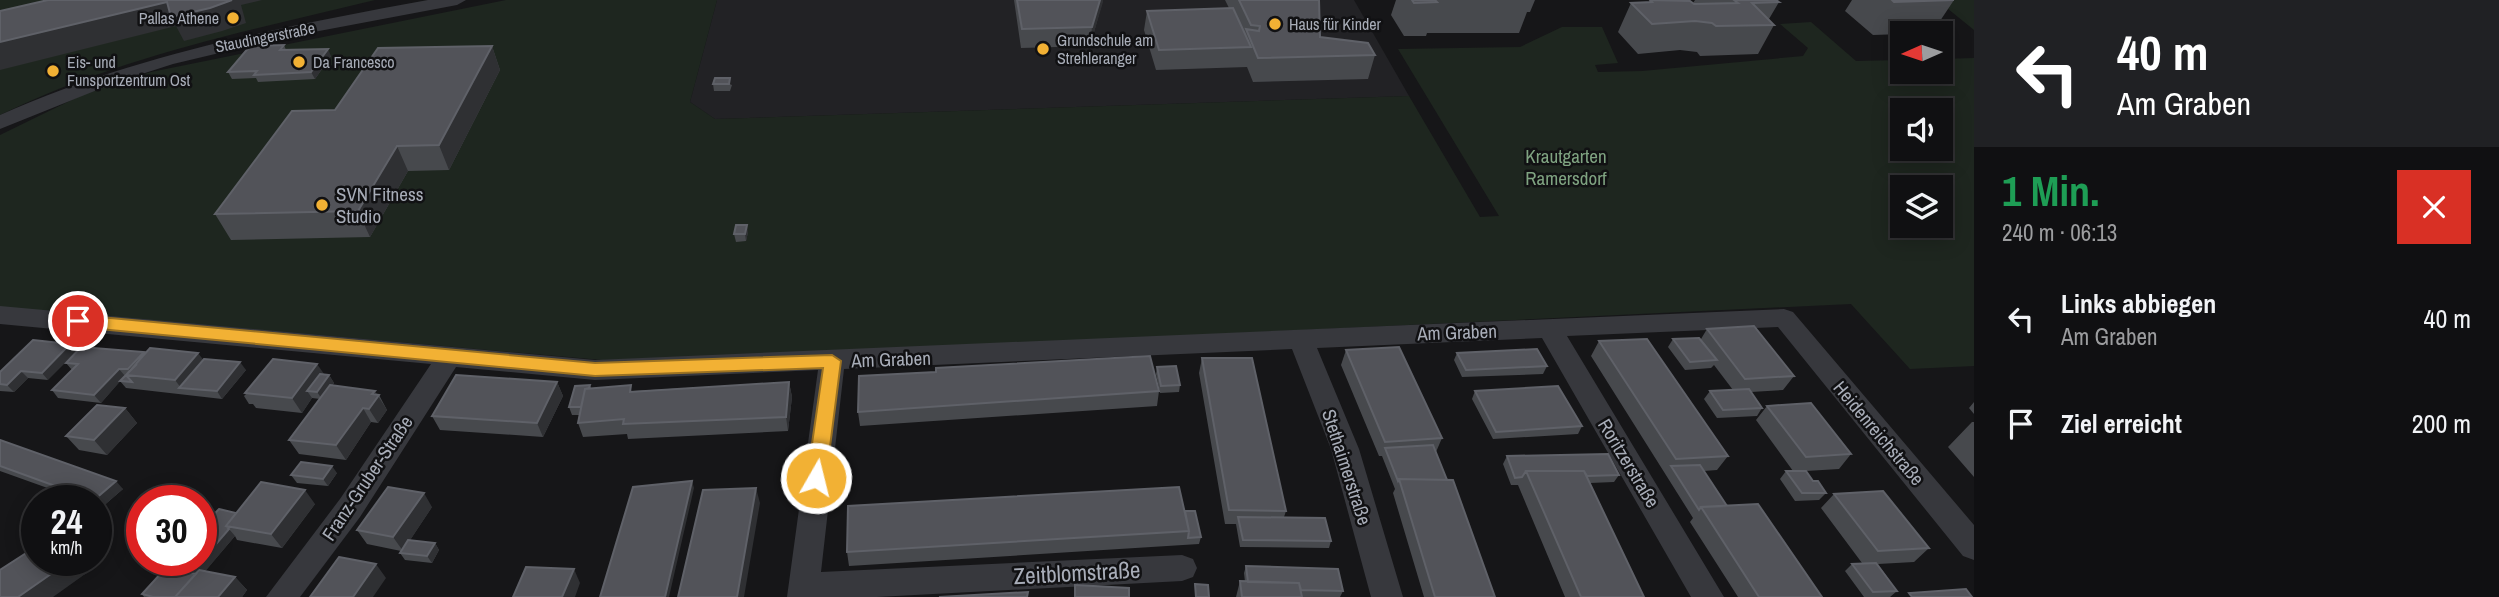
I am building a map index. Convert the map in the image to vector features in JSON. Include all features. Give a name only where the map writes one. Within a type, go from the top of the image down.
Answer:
[{"type":"street","name":"Staudingerstraße","points":[[0,123],[89,83],[197,51],[457,0]]},
{"type":"street","name":"Am Graben","points":[[0,315],[595,370],[1784,318]]},
{"type":"street","name":"Heidenreichstraße","points":[[1784,318],[1974,547]]},
{"type":"street","name":"Roritzerstraße","points":[[1550,328],[1709,597]]},
{"type":"street","name":"Stethaimerstraße","points":[[1301,339],[1345,449],[1387,597]]},
{"type":"street","name":"Franz-Gruber-Straße","points":[[282,597],[350,508],[449,357]]},
{"type":"street","points":[[803,592],[832,361]]},
{"type":"street","name":"Zeitblomstraße","points":[[803,592],[1049,586],[1182,568]]},
{"type":"shaded area","name":"Grundschule am Strehleranger","points":[[717,0],[1354,0],[1409,96],[715,119],[690,102]]},
{"type":"green space","name":"Eis- und Funsportzentrum Ost","points":[[0,0],[375,0],[137,61],[45,95],[0,115]]},
{"type":"green space","name":"Krautgarten Ramersdorf","points":[[506,0],[717,0],[690,102],[715,119],[1409,96],[1480,217],[1499,216],[1398,49],[1520,47],[1562,27],[1602,27],[1618,63],[1595,65],[1598,72],[1642,71],[1803,56],[1808,48],[1780,24],[1811,22],[1856,61],[1890,60],[1890,84],[1953,84],[1953,59],[1974,58],[1974,366],[1910,369],[1851,304],[798,354],[602,360],[0,307],[0,135],[90,91],[151,72]]},
{"type":"green space","points":[[1937,0],[1974,0],[1974,30]]},
{"type":"building","points":[[48,0],[232,0],[171,17],[167,2],[0,42],[0,11]]},
{"type":"building","points":[[1017,0],[1100,0],[1092,27],[1022,29]]},
{"type":"building","points":[[1239,0],[1319,0],[1320,37],[1368,43],[1375,55],[1258,58],[1246,29],[1259,31],[1260,26],[1251,25]]},
{"type":"building","points":[[1412,0],[1435,0],[1437,2],[1414,3]]},
{"type":"building","points":[[1650,0],[1690,1],[1694,4],[1738,3],[1734,0],[1779,2],[1752,3],[1774,25],[1716,26],[1695,21],[1652,24],[1631,3],[1652,2]]},
{"type":"building","points":[[1892,0],[1954,0],[1894,2]]},
{"type":"building","points":[[1233,8],[1251,47],[1159,50],[1147,11]]},
{"type":"building","points":[[284,45],[280,50],[328,49],[311,72],[254,75],[257,71],[228,72],[250,46]]},
{"type":"building","points":[[492,46],[439,145],[397,146],[358,211],[215,214],[292,111],[335,110],[378,48]]},
{"type":"building","points":[[715,78],[730,78],[729,84],[713,84]]},
{"type":"building","points":[[736,225],[747,225],[745,234],[734,234]]},
{"type":"building","points":[[1754,326],[1794,376],[1745,379],[1707,329]]},
{"type":"building","points":[[1699,338],[1717,360],[1690,362],[1673,339]]},
{"type":"building","points":[[1647,339],[1728,456],[1676,459],[1599,341]]},
{"type":"building","points":[[33,340],[70,344],[42,373],[21,371],[7,385],[0,384],[0,372]]},
{"type":"building","points":[[81,347],[144,352],[128,369],[119,369],[94,395],[52,390],[78,364],[66,363]]},
{"type":"building","points":[[1399,347],[1442,438],[1385,442],[1346,350]]},
{"type":"building","points":[[150,348],[198,353],[175,380],[126,375]]},
{"type":"building","points":[[1537,349],[1547,366],[1466,370],[1457,353]]},
{"type":"building","points":[[1150,356],[1159,391],[858,412],[859,376],[936,372],[936,368]]},
{"type":"building","points":[[1202,358],[1252,358],[1286,511],[1229,510]]},
{"type":"building","points":[[204,359],[240,362],[217,391],[179,388]]},
{"type":"building","points":[[273,359],[317,364],[292,398],[245,393]]},
{"type":"building","points":[[1176,366],[1180,385],[1161,386],[1157,367]]},
{"type":"building","points":[[320,374],[329,375],[317,392],[307,391]]},
{"type":"building","points":[[126,375],[132,382],[120,381]]},
{"type":"building","points":[[456,375],[557,382],[537,423],[432,416]]},
{"type":"building","points":[[789,382],[786,417],[623,424],[624,419],[578,423],[585,389],[631,385],[630,392]]},
{"type":"building","points":[[330,385],[375,391],[372,394],[379,395],[369,409],[363,408],[336,445],[289,440]]},
{"type":"building","points":[[590,385],[585,389],[581,407],[569,407],[575,386]]},
{"type":"building","points":[[1558,386],[1582,426],[1496,432],[1475,391]]},
{"type":"building","points":[[1749,389],[1762,408],[1723,410],[1710,391]]},
{"type":"building","points":[[1811,403],[1851,454],[1806,457],[1767,406]]},
{"type":"building","points":[[97,405],[125,408],[94,440],[66,436]]},
{"type":"building","points":[[0,440],[116,481],[111,485],[53,485],[0,466]]},
{"type":"building","points":[[1433,445],[1447,480],[1398,481],[1385,448]]},
{"type":"building","points":[[1608,454],[1619,475],[1587,476],[1584,471],[1526,471],[1522,477],[1515,478],[1507,456]]},
{"type":"building","points":[[301,462],[332,466],[323,479],[291,475]]},
{"type":"building","points":[[1700,465],[1727,506],[1701,507],[1699,510],[1671,466]]},
{"type":"building","points":[[1526,471],[1584,471],[1644,597],[1581,597]]},
{"type":"building","points":[[1786,471],[1806,471],[1813,481],[1818,481],[1826,493],[1802,493]]},
{"type":"building","points":[[1399,479],[1453,480],[1495,597],[1435,597]]},
{"type":"building","points":[[692,481],[665,597],[600,597],[633,487]]},
{"type":"building","points":[[261,482],[305,490],[271,534],[226,526]]},
{"type":"building","points":[[388,487],[424,493],[393,537],[357,530]]},
{"type":"building","points":[[1179,487],[1189,531],[847,552],[848,506]]},
{"type":"building","points":[[756,488],[737,597],[678,597],[703,490]]},
{"type":"building","points":[[1883,491],[1929,548],[1878,551],[1834,494]]},
{"type":"building","points":[[1758,504],[1822,597],[1759,597],[1701,507]]},
{"type":"building","points":[[219,509],[236,513],[226,526],[229,529],[217,543]]},
{"type":"building","points":[[1185,511],[1195,511],[1201,537],[1188,538]]},
{"type":"building","points":[[1238,517],[1325,518],[1331,541],[1243,540]]},
{"type":"building","points":[[408,540],[435,543],[427,556],[400,553]]},
{"type":"building","points":[[21,556],[21,576],[48,576],[18,597],[0,597],[0,570]]},
{"type":"building","points":[[339,557],[376,564],[353,597],[310,597]]},
{"type":"building","points":[[1876,563],[1897,591],[1873,592],[1852,564]]},
{"type":"building","points":[[1246,566],[1338,569],[1343,591],[1301,590],[1299,583],[1248,582]]},
{"type":"building","points":[[526,567],[574,569],[562,597],[513,597]]},
{"type":"building","points":[[217,574],[235,577],[218,597],[175,597],[194,576],[217,576]]},
{"type":"building","points":[[158,576],[194,576],[175,597],[142,594]]},
{"type":"building","points":[[1240,581],[1299,583],[1302,597],[1242,597]]},
{"type":"building","points":[[1195,584],[1208,585],[1209,597],[1196,597]]},
{"type":"building","points":[[1075,585],[1129,588],[1129,597],[1075,597]]},
{"type":"building","points":[[1966,589],[1972,597],[1912,597],[1909,593]]},
{"type":"building","points":[[1028,592],[1027,597],[939,597]]},
{"type":"place","name":"Pallas Athene","points":[[233,18]]},
{"type":"place","name":"Haus für Kinder","points":[[1275,24]]},
{"type":"place","name":"Grundschule am Strehleranger","points":[[1043,49]]},
{"type":"place","name":"Da Francesco","points":[[299,62]]},
{"type":"place","name":"Eis- und Funsportzentrum Ost","points":[[53,71]]},
{"type":"place","name":"SVN Fitness Studio","points":[[322,205]]},
{"type":"route","points":[[78,321],[595,370],[832,361],[816,478]]}]
